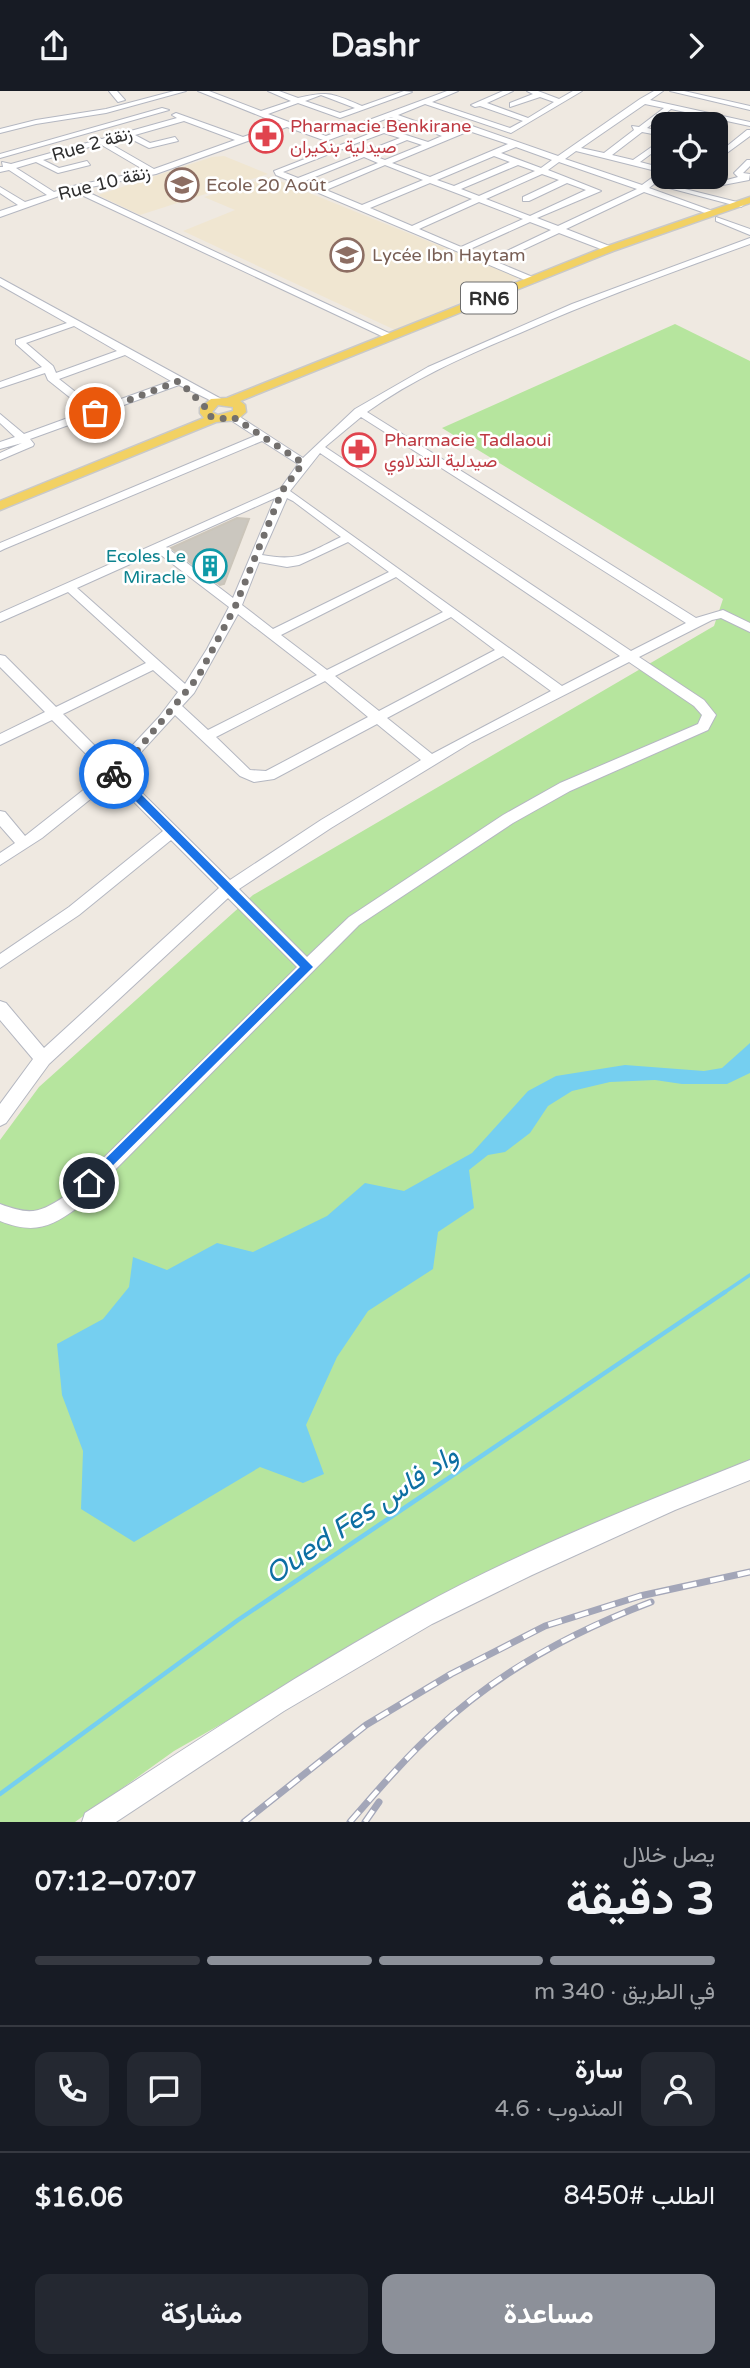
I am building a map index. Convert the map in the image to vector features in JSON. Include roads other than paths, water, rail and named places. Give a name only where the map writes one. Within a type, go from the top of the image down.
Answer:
[{"type":"main road","name":"RN6","points":[[0,506],[209,413],[231,407],[390,337],[609,249],[743,209]]},
{"type":"main road","name":"RN6","points":[[0,495],[716,216]]},
{"type":"street","points":[[113,91],[121,100]]},
{"type":"street","points":[[0,123],[156,91]]},
{"type":"street","points":[[0,131],[61,117],[106,111],[182,91]]},
{"type":"street","points":[[202,91],[326,139],[441,96],[456,98],[527,123]]},
{"type":"street","points":[[215,96],[237,91]]},
{"type":"street","points":[[272,91],[333,115],[348,115],[406,92],[508,131],[527,123],[578,91]]},
{"type":"street","points":[[261,114],[322,91],[383,118]]},
{"type":"street","points":[[476,105],[509,91]]},
{"type":"street","points":[[531,91],[561,101]]},
{"type":"street","points":[[412,229],[561,160],[659,91]]},
{"type":"street","points":[[674,91],[746,103]]},
{"type":"street","points":[[700,91],[746,103]]},
{"type":"street","points":[[513,105],[541,95]]},
{"type":"street","points":[[136,96],[243,141]]},
{"type":"street","points":[[492,98],[540,115]]},
{"type":"street","points":[[643,101],[683,112]]},
{"type":"street","points":[[728,122],[746,103]]},
{"type":"street","points":[[606,156],[669,107]]},
{"type":"street","points":[[0,158],[165,110]]},
{"type":"street","points":[[392,115],[449,136]]},
{"type":"street","points":[[61,117],[153,171]]},
{"type":"street","name":"Rue 2 زنقة","points":[[0,170],[185,118]]},
{"type":"street","points":[[614,123],[651,132]]},
{"type":"street","points":[[728,123],[750,124]]},
{"type":"street","name":"Rue 10 زنقة","points":[[0,214],[73,188],[153,171],[287,124]]},
{"type":"street","points":[[128,134],[149,146],[175,139],[154,127]]},
{"type":"street","points":[[319,190],[464,129],[474,129],[588,169],[743,209]]},
{"type":"street","points":[[430,145],[384,130],[278,171],[532,280]]},
{"type":"street","points":[[730,149],[750,132]]},
{"type":"street","points":[[298,181],[408,137]]},
{"type":"street","points":[[363,208],[518,143]]},
{"type":"street","points":[[342,146],[609,249]]},
{"type":"street","points":[[577,149],[651,168]]},
{"type":"street","points":[[730,149],[740,151]]},
{"type":"street","points":[[37,160],[58,171],[87,163],[69,150]]},
{"type":"street","points":[[634,163],[651,150]]},
{"type":"street","points":[[493,153],[619,199]]},
{"type":"street","points":[[0,158],[53,195]]},
{"type":"street","points":[[455,189],[517,162]]},
{"type":"street","points":[[748,177],[738,173],[750,162]]},
{"type":"street","points":[[728,182],[748,177]]},
{"type":"street","points":[[526,199],[566,180]]},
{"type":"street","points":[[490,262],[651,182]]},
{"type":"street","points":[[647,186],[750,232]]},
{"type":"street","points":[[73,188],[390,337]]},
{"type":"street","points":[[0,189],[25,206]]},
{"type":"street","points":[[461,250],[593,190]]},
{"type":"street","points":[[0,860],[114,774],[187,693],[235,607],[282,491],[318,447],[359,411],[398,386],[481,345],[624,287],[750,241]]},
{"type":"street","points":[[0,281],[231,407],[263,437],[303,463]]},
{"type":"street","points":[[75,323],[19,342],[95,413]]},
{"type":"street","points":[[0,386],[126,351]]},
{"type":"street","points":[[0,457],[25,442],[181,382]]},
{"type":"street","points":[[181,382],[209,413]]},
{"type":"street","points":[[359,411],[695,623]]},
{"type":"street","points":[[0,417],[25,442]]},
{"type":"street","points":[[0,547],[263,437]]},
{"type":"street","points":[[0,446],[25,442]]},
{"type":"street","points":[[0,1212],[18,1220],[35,1221],[53,1215],[71,1202],[354,922],[508,819],[565,787],[703,727],[709,715],[704,707],[318,447]]},
{"type":"street","points":[[282,491],[350,537],[560,691]]},
{"type":"street","points":[[0,618],[282,491]]},
{"type":"street","points":[[255,558],[287,563],[299,561],[350,537]]},
{"type":"street","points":[[157,546],[328,677],[431,761]]},
{"type":"street","points":[[272,634],[397,572]]},
{"type":"street","points":[[69,587],[187,693]]},
{"type":"street","points":[[206,737],[452,613]]},
{"type":"street","points":[[0,1118],[43,1059],[228,889],[326,824],[467,739],[695,623],[723,614],[750,628]]},
{"type":"street","points":[[175,707],[246,773],[254,777],[269,776],[504,650]]},
{"type":"street","points":[[0,659],[307,967]]},
{"type":"street","points":[[0,740],[154,664]]},
{"type":"street","points":[[0,816],[24,844]]},
{"type":"street","points":[[0,962],[74,911],[171,832]]},
{"type":"street","points":[[0,1008],[43,1059]]},
{"type":"street","points":[[94,1822],[276,1703],[424,1616],[536,1561],[750,1470]]},
{"type":"water","points":[[750,1043],[750,1073],[727,1084],[682,1084],[655,1080],[610,1082],[572,1091],[548,1106],[530,1133],[505,1152],[488,1155],[469,1170],[474,1208],[438,1232],[433,1269],[368,1311],[337,1357],[306,1425],[324,1474],[303,1483],[260,1467],[134,1542],[81,1509],[83,1451],[62,1395],[57,1344],[103,1319],[129,1287],[133,1257],[167,1270],[217,1243],[253,1252],[327,1216],[365,1183],[404,1191],[472,1153],[528,1091],[556,1076],[625,1065],[704,1071],[722,1068]]},
{"type":"waterway","name":"Oued Fes واد فاس","points":[[722,1294],[750,1275]]},
{"type":"waterway","name":"Oued Fes واد فاس","points":[[0,1794],[238,1620],[725,1292]]},
{"type":"railway","points":[[244,1822],[366,1725],[451,1674],[545,1626],[640,1596],[750,1572]]},
{"type":"railway","points":[[350,1822],[426,1740],[485,1689],[565,1640],[651,1602]]},
{"type":"railway","points":[[365,1822],[379,1802]]},
{"type":"place","name":"Pharmacie Benkirane صيدلية بنكيران","points":[[266,136]]},
{"type":"place","name":"Ecole 20 Août","points":[[182,185]]},
{"type":"place","name":"Lycée Ibn Haytam","points":[[347,255]]},
{"type":"place","name":"Pharmacie Tadlaoui صيدلية التدلاوي","points":[[359,450]]},
{"type":"place","name":"Ecoles Le Miracle","points":[[210,566]]}]
